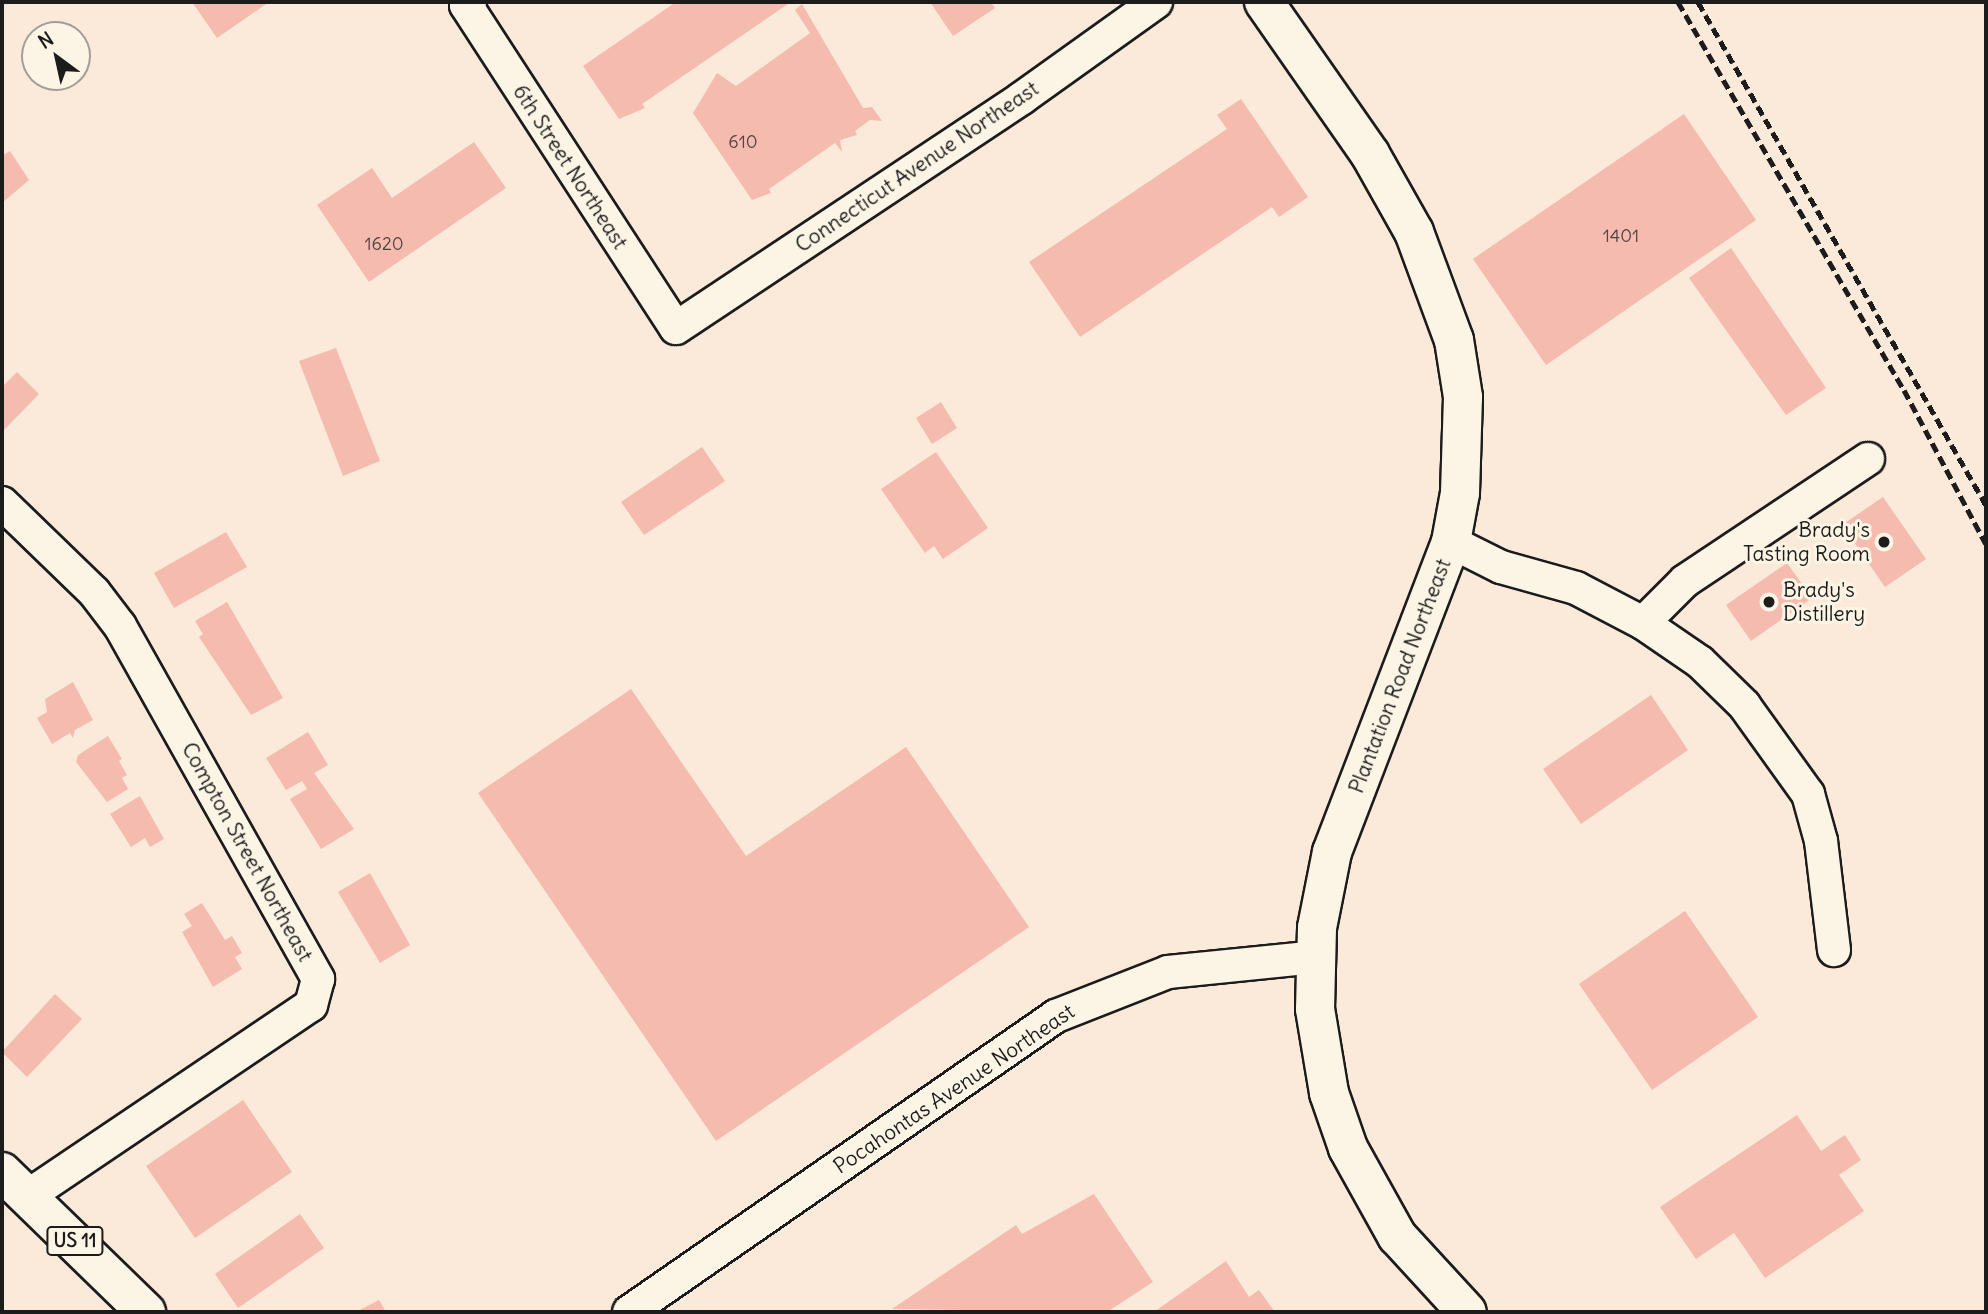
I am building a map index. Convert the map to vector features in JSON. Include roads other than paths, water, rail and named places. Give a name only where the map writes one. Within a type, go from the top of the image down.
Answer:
[{"type":"street","name":"Connecticut Avenue Northeast","points":[[676,328],[1022,98],[1156,2]]},
{"type":"street","name":"Plantation Road Northeast","points":[[1264,2],[1370,154],[1437,285],[1463,397],[1460,493],[1451,542],[1332,852],[1315,957],[1320,1051],[1348,1148],[1397,1236],[1467,1312]]},
{"type":"street","name":"6th Street Northeast","points":[[468,3],[676,328]]},
{"type":"street","points":[[1643,623],[1685,581],[1868,459]]},
{"type":"street","name":"Compton Street Northeast","points":[[2,503],[94,592],[120,626],[318,979],[311,1006],[15,1184]]},
{"type":"street","points":[[1451,542],[1501,567],[1576,589],[1643,623],[1700,662],[1744,705],[1808,794],[1821,841],[1834,950]]},
{"type":"street","name":"Pocahontas Avenue Northeast","points":[[629,1312],[1056,1016],[1168,972],[1315,957]]},
{"type":"street","name":"US 11","points":[[15,1184],[146,1312]]},
{"type":"railway","points":[[1678,2],[1904,390],[1986,544]]},
{"type":"railway","points":[[1698,2],[1986,505]]},
{"type":"place","name":"Brady's Tasting Room","points":[[1884,542]]},
{"type":"place","name":"Brady's Distillery","points":[[1769,602]]}]
